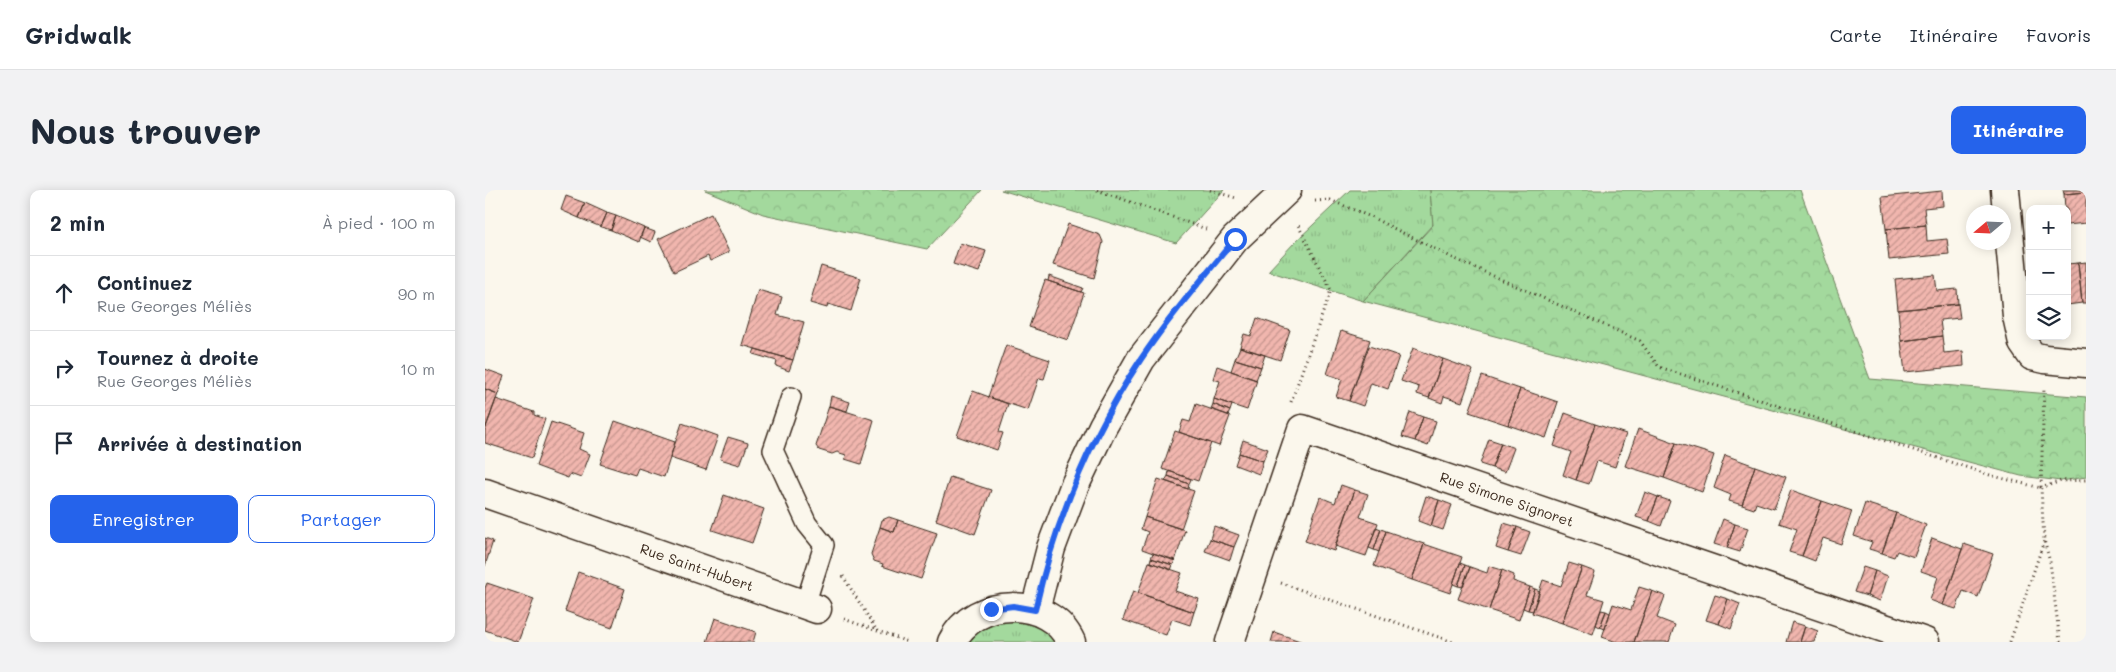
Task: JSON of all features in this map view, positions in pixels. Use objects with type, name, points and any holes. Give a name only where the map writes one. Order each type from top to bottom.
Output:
[{"type":"street","points":[[2005,190],[2017,316],[2023,343],[2033,356],[2086,363]]},
{"type":"street","points":[[1035,610],[1051,548],[1074,486],[1103,426],[1141,359],[1235,239],[1285,192]]},
{"type":"street","points":[[1230,642],[1302,429]]},
{"type":"street","name":"Rue Simone Signoret","points":[[1302,429],[1925,642]]},
{"type":"street","name":"Rue Saint-Hubert","points":[[485,493],[811,607]]},
{"type":"street","points":[[952,642],[970,619],[991,609],[1013,606],[1035,610],[1054,621],[1071,642]]},
{"type":"lane","points":[[791,397],[773,450],[807,524],[824,545],[811,607]]},
{"type":"path","points":[[1097,190],[1235,239]]},
{"type":"path","points":[[1285,192],[1331,290],[1290,406],[1302,429]]},
{"type":"path","points":[[1285,192],[1308,202],[1330,200],[1371,217],[1453,258],[1640,341],[1659,367],[1993,476],[2041,488],[2061,481],[2086,480]]},
{"type":"path","points":[[2045,359],[2041,488],[2044,540],[2050,562],[2060,642]]},
{"type":"path","points":[[2010,642],[2044,540]]},
{"type":"path","points":[[824,545],[877,631]]},
{"type":"path","points":[[1253,573],[1453,642]]},
{"type":"path","points":[[811,607],[908,642]]},
{"type":"green space","points":[[705,190],[982,190],[927,249],[763,214]]},
{"type":"green space","points":[[1001,190],[1224,190],[1176,243]]},
{"type":"green space","points":[[1350,190],[1430,190],[1433,224],[1363,301],[1268,271],[1295,242]]},
{"type":"green space","points":[[1430,190],[1800,190],[1870,379],[2086,397],[2086,477],[2061,481],[2021,476],[1363,301],[1433,225]]},
{"type":"green space","points":[[1005,620],[1020,621],[1033,625],[1050,636],[1054,642],[969,642],[985,628]]},
{"type":"building","points":[[2063,190],[2086,190],[2086,192],[2064,194]]},
{"type":"building","points":[[1942,191],[1943,206],[1924,208],[1926,225],[1886,229],[1882,197]]},
{"type":"building","points":[[2086,192],[2086,223],[2071,225],[2071,205],[2065,205],[2064,194]]},
{"type":"building","points":[[566,196],[585,203],[579,218],[561,210]]},
{"type":"building","points":[[585,203],[607,213],[601,227],[579,218]]},
{"type":"building","points":[[607,213],[616,216],[611,230],[601,227]]},
{"type":"building","points":[[711,214],[729,252],[710,261],[708,256],[674,272],[658,239]]},
{"type":"building","points":[[616,216],[644,228],[639,242],[611,230]]},
{"type":"building","points":[[1068,224],[1100,235],[1103,242],[1094,278],[1053,265]]},
{"type":"building","points":[[1926,225],[1927,241],[1947,239],[1949,254],[1889,260],[1886,229]]},
{"type":"building","points":[[644,228],[655,232],[651,242],[640,237]]},
{"type":"building","points":[[960,243],[986,251],[979,272],[953,264]]},
{"type":"building","points":[[2086,262],[2086,303],[2082,303],[2078,263]]},
{"type":"building","points":[[2078,263],[2082,303],[2071,304],[2071,264]]},
{"type":"building","points":[[821,266],[861,278],[851,311],[828,304],[827,308],[810,303]]},
{"type":"building","points":[[1935,275],[1937,291],[1957,289],[1958,304],[1898,310],[1895,279]]},
{"type":"building","points":[[1049,276],[1083,288],[1081,292],[1048,281]]},
{"type":"building","points":[[1045,280],[1084,293],[1068,340],[1029,327]]},
{"type":"building","points":[[758,290],[782,297],[777,315],[804,322],[793,360],[742,345]]},
{"type":"building","points":[[1958,304],[1960,318],[1940,320],[1942,336],[1901,341],[1898,310]]},
{"type":"building","points":[[1257,318],[1290,330],[1280,360],[1240,347],[1244,334],[1251,336]]},
{"type":"building","points":[[1341,331],[1370,340],[1349,401],[1336,397],[1342,379],[1327,374]]},
{"type":"building","points":[[1942,336],[1944,353],[1963,351],[1964,366],[1905,372],[1901,341]]},
{"type":"building","points":[[1006,345],[1050,360],[1044,379],[1039,378],[1028,410],[988,397]]},
{"type":"building","points":[[1369,346],[1399,356],[1388,389],[1371,383],[1363,406],[1349,401]]},
{"type":"building","points":[[1240,347],[1265,355],[1261,367],[1235,359]]},
{"type":"building","points":[[1413,348],[1443,359],[1429,398],[1417,394],[1419,387],[1401,381]]},
{"type":"building","points":[[755,349],[793,360],[789,371],[776,366],[777,361],[753,354]]},
{"type":"building","points":[[1235,359],[1261,367],[1256,380],[1231,371]]},
{"type":"building","points":[[1443,359],[1473,370],[1462,402],[1444,396],[1442,403],[1429,398]]},
{"type":"building","points":[[1217,366],[1257,380],[1247,410],[1214,399],[1220,381],[1213,379]]},
{"type":"building","points":[[485,369],[504,376],[498,394],[485,389]]},
{"type":"building","points":[[1482,376],[1520,389],[1508,425],[1469,412]]},
{"type":"building","points":[[485,389],[498,394],[485,430]]},
{"type":"building","points":[[1520,389],[1558,402],[1546,438],[1508,425]]},
{"type":"building","points":[[973,391],[1008,404],[999,432],[1003,433],[997,450],[957,436]]},
{"type":"building","points":[[831,396],[850,402],[847,411],[829,406]]},
{"type":"building","points":[[496,399],[534,412],[534,415],[545,419],[532,458],[485,443],[485,430]]},
{"type":"building","points":[[1214,399],[1232,405],[1230,411],[1213,404]]},
{"type":"building","points":[[1196,404],[1230,416],[1219,446],[1179,432],[1183,420],[1190,422]]},
{"type":"building","points":[[1213,404],[1230,411],[1228,415],[1211,409]]},
{"type":"building","points":[[829,406],[874,420],[861,464],[845,459],[846,455],[837,452],[832,454],[819,450],[816,446]]},
{"type":"building","points":[[1410,412],[1423,417],[1415,441],[1402,437]]},
{"type":"building","points":[[1565,413],[1595,424],[1576,480],[1563,475],[1571,452],[1554,446]]},
{"type":"building","points":[[1423,417],[1436,421],[1428,446],[1415,441]]},
{"type":"building","points":[[615,421],[675,442],[664,477],[638,468],[635,475],[600,464]]},
{"type":"building","points":[[551,422],[584,433],[579,449],[590,454],[581,478],[570,474],[568,478],[536,466]]},
{"type":"building","points":[[682,423],[718,436],[706,470],[670,458]]},
{"type":"building","points":[[1595,424],[1626,434],[1615,467],[1597,461],[1589,484],[1576,480]]},
{"type":"building","points":[[1638,429],[1676,443],[1664,478],[1625,466]]},
{"type":"building","points":[[1175,431],[1211,443],[1198,481],[1162,469]]},
{"type":"building","points":[[728,437],[748,443],[740,465],[720,459]]},
{"type":"building","points":[[1489,439],[1501,443],[1492,468],[1480,464]]},
{"type":"building","points":[[1243,440],[1268,449],[1263,461],[1239,453]]},
{"type":"building","points":[[1501,443],[1514,448],[1505,472],[1492,468]]},
{"type":"building","points":[[1676,443],[1714,455],[1702,492],[1664,478]]},
{"type":"building","points":[[1239,453],[1263,461],[1259,474],[1235,465]]},
{"type":"building","points":[[1725,455],[1755,466],[1742,505],[1729,501],[1731,495],[1714,488]]},
{"type":"building","points":[[1755,466],[1786,477],[1774,509],[1756,503],[1754,509],[1742,505]]},
{"type":"building","points":[[1169,471],[1191,479],[1189,484],[1168,476]]},
{"type":"building","points":[[1168,476],[1189,484],[1188,489],[1165,481]]},
{"type":"building","points":[[950,477],[991,490],[975,534],[936,520]]},
{"type":"building","points":[[1158,479],[1194,491],[1181,529],[1145,517]]},
{"type":"building","points":[[1341,485],[1355,490],[1334,551],[1305,541],[1320,497],[1335,503]]},
{"type":"building","points":[[1355,490],[1368,494],[1360,517],[1378,523],[1366,556],[1335,546]]},
{"type":"building","points":[[1791,490],[1822,501],[1802,556],[1789,552],[1797,529],[1779,523]]},
{"type":"building","points":[[1645,492],[1658,497],[1649,521],[1636,517]]},
{"type":"building","points":[[724,495],[764,509],[752,543],[712,530]]},
{"type":"building","points":[[1426,496],[1439,500],[1431,526],[1418,521]]},
{"type":"building","points":[[1658,497],[1670,501],[1661,526],[1649,521]]},
{"type":"building","points":[[1439,500],[1452,505],[1443,530],[1431,526]]},
{"type":"building","points":[[1822,501],[1852,511],[1841,544],[1823,538],[1815,561],[1802,556]]},
{"type":"building","points":[[1865,503],[1896,513],[1882,553],[1869,549],[1872,542],[1854,536]]},
{"type":"building","points":[[1896,513],[1926,525],[1914,557],[1897,551],[1894,557],[1882,553]]},
{"type":"building","points":[[889,517],[898,520],[894,532],[880,527],[882,520]]},
{"type":"building","points":[[1145,517],[1185,530],[1175,561],[1142,549],[1148,532],[1141,529]]},
{"type":"building","points":[[1723,519],[1735,524],[1727,548],[1714,544]]},
{"type":"building","points":[[898,520],[937,533],[921,579],[882,566],[883,564],[874,561],[871,554],[880,527],[894,532]]},
{"type":"building","points":[[1504,523],[1517,527],[1508,552],[1496,548]]},
{"type":"building","points":[[1735,524],[1748,528],[1740,552],[1727,548]]},
{"type":"building","points":[[1214,526],[1239,535],[1234,547],[1210,539]]},
{"type":"building","points":[[1376,527],[1381,529],[1374,550],[1369,548]]},
{"type":"building","points":[[1517,527],[1530,532],[1521,556],[1508,552]]},
{"type":"building","points":[[1381,529],[1386,531],[1379,552],[1374,550]]},
{"type":"building","points":[[1386,531],[1424,544],[1412,580],[1374,566]]},
{"type":"building","points":[[485,538],[493,541],[485,566]]},
{"type":"building","points":[[1932,538],[1962,549],[1943,605],[1930,600],[1938,577],[1921,571]]},
{"type":"building","points":[[1210,539],[1234,547],[1230,560],[1205,551]]},
{"type":"building","points":[[1424,544],[1462,557],[1450,593],[1412,580]]},
{"type":"building","points":[[1964,544],[1993,554],[1978,597],[1963,591],[1956,609],[1943,605]]},
{"type":"building","points":[[1153,553],[1175,560],[1173,565],[1151,558]]},
{"type":"building","points":[[1151,558],[1173,565],[1171,570],[1150,562]]},
{"type":"building","points":[[1149,562],[1182,573],[1175,591],[1199,599],[1194,612],[1138,593]]},
{"type":"building","points":[[1460,563],[1465,565],[1458,586],[1453,584]]},
{"type":"building","points":[[1569,563],[1582,567],[1562,623],[1532,613],[1543,580],[1561,586]]},
{"type":"building","points":[[1465,565],[1470,567],[1463,587],[1458,586]]},
{"type":"building","points":[[1489,566],[1502,570],[1489,610],[1458,599],[1470,567],[1487,573]]},
{"type":"building","points":[[1582,567],[1595,572],[1587,595],[1604,600],[1593,634],[1562,623]]},
{"type":"building","points":[[1863,567],[1875,571],[1867,596],[1854,592]]},
{"type":"building","points":[[1502,570],[1514,575],[1513,581],[1530,587],[1519,620],[1489,610]]},
{"type":"building","points":[[1875,571],[1888,576],[1880,601],[1867,596]]},
{"type":"building","points":[[578,572],[625,589],[612,628],[565,611]]},
{"type":"building","points":[[487,583],[534,599],[518,642],[485,630],[485,588]]},
{"type":"building","points":[[1530,587],[1535,589],[1528,610],[1523,608]]},
{"type":"building","points":[[1639,587],[1652,591],[1634,642],[1617,642],[1602,637],[1613,604],[1631,610]]},
{"type":"building","points":[[1535,589],[1540,591],[1533,611],[1528,610]]},
{"type":"building","points":[[1133,591],[1194,612],[1190,625],[1172,619],[1166,635],[1123,620]]},
{"type":"building","points":[[1652,591],[1665,596],[1657,618],[1675,625],[1669,642],[1634,642]]},
{"type":"building","points":[[1715,595],[1728,599],[1719,624],[1706,620]]},
{"type":"building","points":[[1728,599],[1740,604],[1731,629],[1719,624]]},
{"type":"building","points":[[1601,610],[1606,611],[1600,627],[1596,625]]},
{"type":"building","points":[[1606,611],[1610,613],[1605,629],[1600,627]]},
{"type":"building","points":[[715,618],[756,632],[753,642],[707,642]]},
{"type":"building","points":[[1792,622],[1805,626],[1800,642],[1786,642]]},
{"type":"building","points":[[1805,626],[1818,631],[1814,642],[1800,642]]},
{"type":"building","points":[[1274,632],[1303,642],[1271,642]]},
{"type":"route","points":[[991,609],[1013,606],[1035,610],[1051,548],[1074,486],[1103,426],[1141,359],[1235,239]]}]
